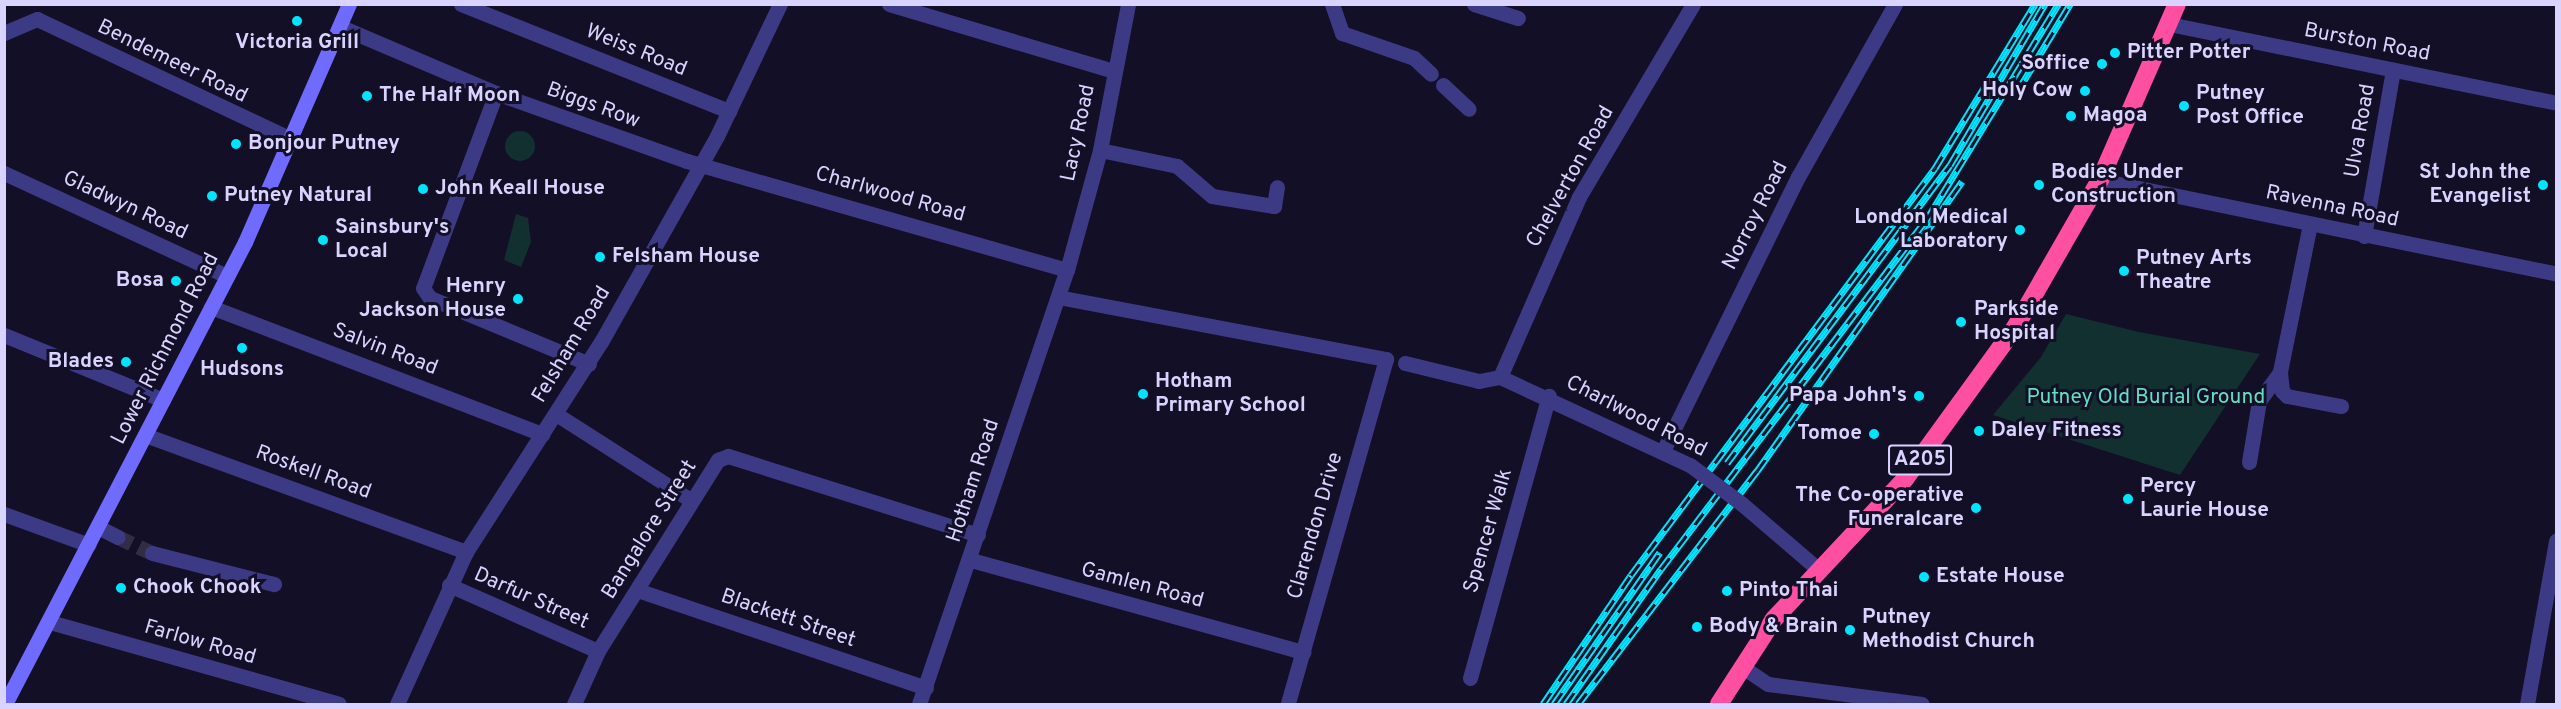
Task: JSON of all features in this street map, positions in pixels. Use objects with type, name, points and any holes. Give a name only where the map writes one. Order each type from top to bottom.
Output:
[{"type":"highway","name":"A205","points":[[1719,705],[1741,666],[1819,570],[1905,478],[1980,381],[2065,248],[2100,180],[2177,4]]},
{"type":"main road","name":"Lower Richmond Road","points":[[6,702],[50,622],[227,276],[291,139],[349,4]]},
{"type":"street","name":"Weiss Road","points":[[461,4],[729,111]]},
{"type":"street","name":"Felsham Road","points":[[397,705],[449,585],[466,552],[588,364],[729,111],[780,4]]},
{"type":"street","points":[[889,4],[1114,71]]},
{"type":"street","name":"Lacy Road","points":[[1067,270],[1100,150],[1128,4]]},
{"type":"street","points":[[1332,4],[1342,33],[1414,58],[1431,74]]},
{"type":"street","points":[[1474,4],[1518,18]]},
{"type":"street","name":"Chelverton Road","points":[[1500,377],[1580,197],[1693,4]]},
{"type":"street","name":"Norroy Road","points":[[1663,451],[1798,177],[1895,4]]},
{"type":"street","name":"Bendemeer Road","points":[[4,33],[37,19],[291,139]]},
{"type":"street","name":"Burston Road","points":[[2169,24],[2556,103]]},
{"type":"street","name":"Biggs Row","points":[[340,27],[496,93],[700,164]]},
{"type":"street","name":"Ulva Road","points":[[2364,236],[2393,70]]},
{"type":"street","points":[[1443,85],[1469,109]]},
{"type":"street","points":[[496,93],[423,288],[430,298],[588,364]]},
{"type":"street","points":[[1100,150],[1177,166],[1212,196],[1274,206],[1277,187]]},
{"type":"street","name":"Charlwood Road","points":[[700,164],[1067,270]]},
{"type":"street","name":"Gladwyn Road","points":[[4,173],[227,276]]},
{"type":"street","name":"Ravenna Road","points":[[2100,180],[2556,274]]},
{"type":"street","points":[[2249,462],[2253,419],[2280,372],[2310,224]]},
{"type":"street","name":"Hotham Road","points":[[919,705],[971,560],[1067,270]]},
{"type":"street","name":"Clarendon Drive","points":[[1058,297],[1386,359],[1288,705]]},
{"type":"street","name":"Salvin Road","points":[[211,307],[542,434]]},
{"type":"street","points":[[4,335],[163,400]]},
{"type":"street","name":"Charlwood Road","points":[[1406,363],[1479,381],[1500,377],[1549,396],[1663,451],[1690,465],[1742,504],[1819,570]]},
{"type":"street","points":[[2280,372],[2287,396],[2341,406]]},
{"type":"street","name":"Spencer Walk","points":[[1470,678],[1549,396]]},
{"type":"street","points":[[556,414],[692,501]]},
{"type":"street","name":"Roskell Road","points":[[145,435],[466,552]]},
{"type":"street","name":"Bangalore Street","points":[[574,705],[598,651],[718,460],[728,456],[978,535]]},
{"type":"street","points":[[4,514],[89,545]]},
{"type":"street","points":[[98,527],[118,537]]},
{"type":"street","points":[[2527,705],[2556,541]]},
{"type":"street","points":[[152,553],[274,584]]},
{"type":"street","name":"Gamlen Road","points":[[971,560],[1303,652]]},
{"type":"street","name":"Darfur Street","points":[[449,585],[598,651]]},
{"type":"street","name":"Blackett Street","points":[[637,590],[926,688]]},
{"type":"street","name":"Farlow Road","points":[[50,622],[339,705]]},
{"type":"street","points":[[1741,666],[1768,684],[1922,705]]},
{"type":"green space","points":[[520,131],[531,135],[535,146],[531,157],[520,161],[509,157],[505,146],[509,135]]},
{"type":"green space","points":[[516,214],[528,218],[531,242],[521,267],[504,260]]},
{"type":"green space","name":"Putney Old Burial Ground","points":[[2066,314],[2139,332],[2260,354],[2180,475],[1993,415],[2041,357]]},
{"type":"tunnel","points":[[118,537],[152,553]]},
{"type":"railway","points":[[1543,704],[1631,575],[1935,168],[2035,4]]},
{"type":"railway","points":[[1727,463],[1950,165],[2045,4]]},
{"type":"railway","points":[[1566,704],[1661,569],[1927,219],[2058,4]]},
{"type":"railway","points":[[2017,92],[2070,4]]},
{"type":"railway","points":[[1578,704],[1757,471],[1962,181]]},
{"type":"railway","points":[[1554,704],[1660,552]]},
{"type":"place","name":"Victoria Grill","points":[[297,21]]},
{"type":"place","name":"Pitter Potter","points":[[2115,53]]},
{"type":"place","name":"Soffice","points":[[2102,64]]},
{"type":"place","name":"Holy Cow","points":[[2085,91]]},
{"type":"place","name":"The Half Moon","points":[[367,96]]},
{"type":"place","name":"Putney Post Office","points":[[2184,106]]},
{"type":"place","name":"Magoa","points":[[2071,116]]},
{"type":"place","name":"Bonjour Putney","points":[[236,144]]},
{"type":"place","name":"Bodies Under Construction","points":[[2039,185]]},
{"type":"place","name":"St John the Evangelist","points":[[2543,185]]},
{"type":"place","name":"John Keall House","points":[[423,189]]},
{"type":"place","name":"Putney Natural","points":[[212,196]]},
{"type":"place","name":"London Medical Laboratory","points":[[2020,230]]},
{"type":"place","name":"Sainsbury's Local","points":[[323,240]]},
{"type":"place","name":"Felsham House","points":[[600,257]]},
{"type":"place","name":"Putney Arts Theatre","points":[[2124,271]]},
{"type":"place","name":"Bosa","points":[[176,281]]},
{"type":"place","name":"Henry Jackson House","points":[[518,299]]},
{"type":"place","name":"Parkside Hospital","points":[[1961,322]]},
{"type":"place","name":"Hudsons","points":[[242,348]]},
{"type":"place","name":"Blades","points":[[126,362]]},
{"type":"place","name":"Hotham Primary School","points":[[1143,394]]},
{"type":"place","name":"Papa John's","points":[[1919,396]]},
{"type":"place","name":"Daley Fitness","points":[[1979,431]]},
{"type":"place","name":"Tomoe","points":[[1874,434]]},
{"type":"place","name":"Percy Laurie House","points":[[2128,499]]},
{"type":"place","name":"The Co-operative Funeralcare","points":[[1976,508]]},
{"type":"place","name":"Estate House","points":[[1924,577]]},
{"type":"place","name":"Chook Chook","points":[[121,588]]},
{"type":"place","name":"Pinto Thai","points":[[1727,591]]},
{"type":"place","name":"Body & Brain","points":[[1697,627]]},
{"type":"place","name":"Putney Methodist Church","points":[[1850,630]]}]
